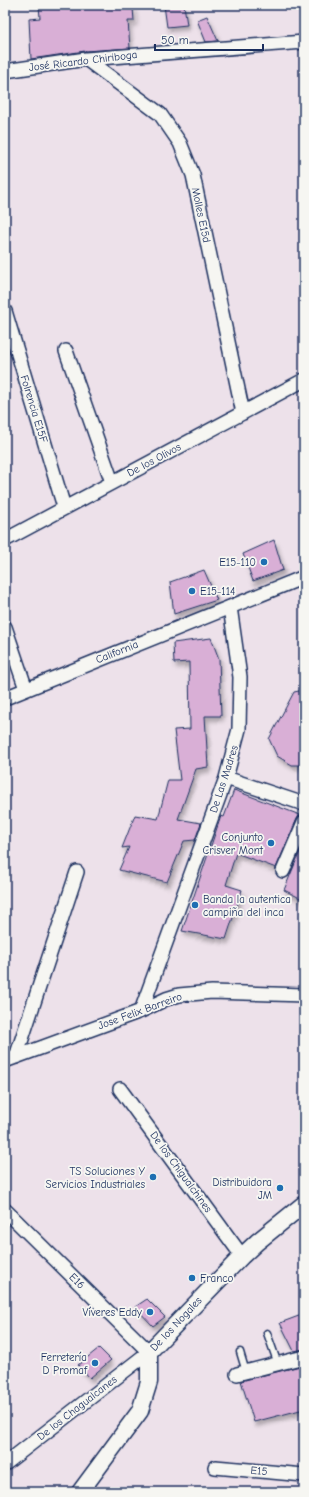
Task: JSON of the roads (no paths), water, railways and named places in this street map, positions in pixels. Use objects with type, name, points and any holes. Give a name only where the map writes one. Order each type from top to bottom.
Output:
[{"type":"street","name":"José Ricardo Chiriboga","points":[[5,71],[86,58],[304,42]]},
{"type":"street","name":"Molles E15d","points":[[86,58],[160,114],[180,143],[193,175],[243,413]]},
{"type":"street","name":"Folrencia E15F","points":[[5,311],[64,507]]},
{"type":"street","points":[[66,351],[112,482]]},
{"type":"street","name":"De los Olivos","points":[[5,540],[64,507],[304,380]]},
{"type":"street","name":"California","points":[[5,698],[304,577]]},
{"type":"street","name":"De Las Madres","points":[[141,1011],[226,778],[236,742],[239,722],[240,678],[230,607]]},
{"type":"street","points":[[5,627],[26,690]]},
{"type":"street","points":[[226,778],[304,804]]},
{"type":"street","points":[[283,871],[304,822]]},
{"type":"street","points":[[10,1059],[77,872]]},
{"type":"street","name":"Jose Felix Barreiro","points":[[10,1059],[141,1011],[179,995],[229,992],[304,995]]},
{"type":"street","name":"De los Chigualchines","points":[[120,1089],[242,1256]]},
{"type":"street","name":"De los Nogales","points":[[80,1492],[140,1411],[149,1382],[149,1352],[242,1256],[304,1204]]},
{"type":"street","name":"E16","points":[[5,1210],[149,1352]]},
{"type":"street","name":"De los Chagualcanes","points":[[5,1464],[149,1352]]},
{"type":"street","points":[[241,1373],[304,1357]]},
{"type":"street","name":"E15","points":[[215,1468],[304,1475]]},
{"type":"lane","points":[[267,1333],[278,1364]]},
{"type":"lane","points":[[240,1352],[241,1373]]},
{"type":"place","name":"E15-110","points":[[264,562]]},
{"type":"place","name":"E15-114","points":[[192,591]]},
{"type":"place","name":"Conjunto Crisver Mont","points":[[271,843]]},
{"type":"place","name":"Banda la autentica campiña del inca","points":[[195,905]]},
{"type":"place","name":"TS Soluciones Y Servicios Industriales","points":[[153,1177]]},
{"type":"place","name":"Distribuidora JM","points":[[280,1188]]},
{"type":"place","name":"Franco","points":[[192,1278]]},
{"type":"place","name":"Víveres Eddy","points":[[150,1312]]},
{"type":"place","name":"Ferretería D Promaf","points":[[95,1363]]}]
